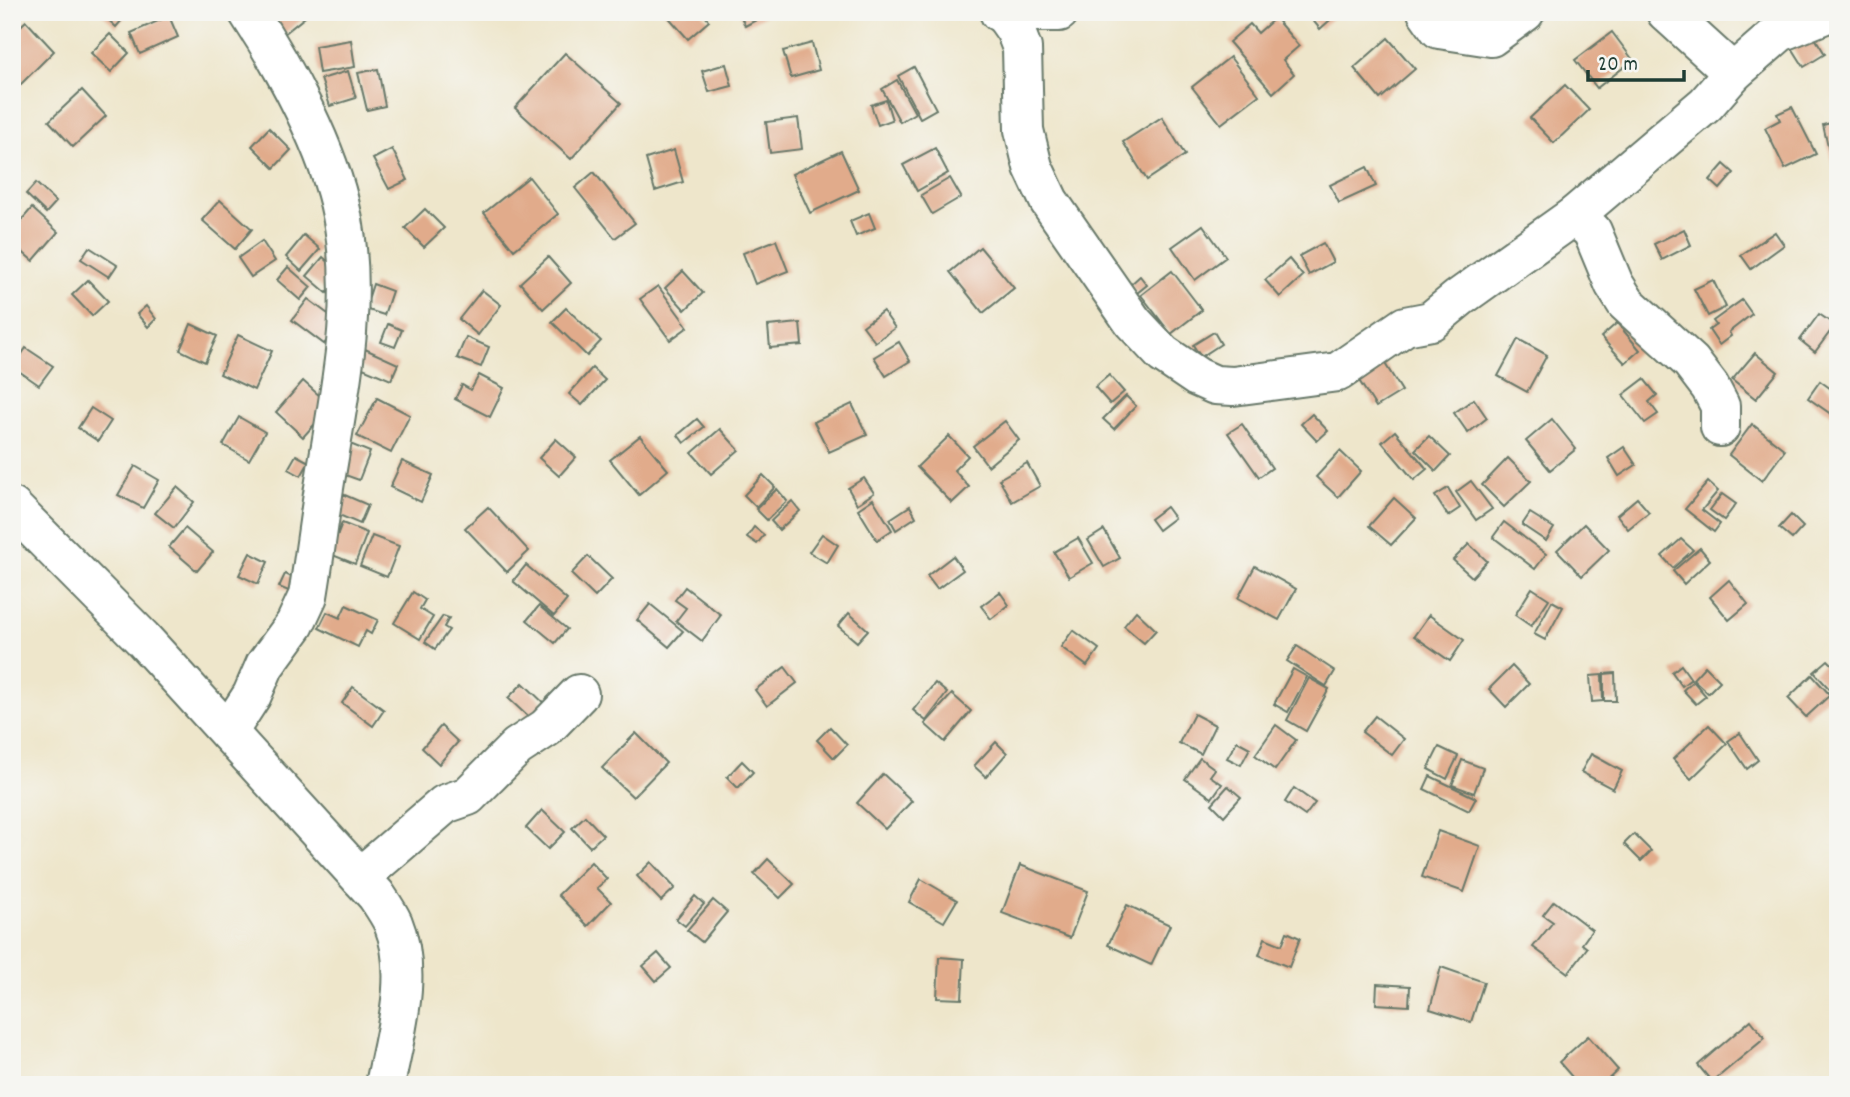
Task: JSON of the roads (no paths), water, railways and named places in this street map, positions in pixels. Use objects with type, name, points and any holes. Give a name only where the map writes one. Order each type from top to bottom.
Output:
[{"type":"street","points":[[228,732],[252,695],[265,664],[295,624],[308,596],[345,364],[350,288],[342,214],[324,155],[278,57],[248,12]]},
{"type":"street","points":[[1001,13],[1059,12]]},
{"type":"street","points":[[1427,12],[1439,29],[1491,37],[1525,12]]},
{"type":"street","points":[[1666,12],[1732,73]]},
{"type":"street","points":[[1001,13],[1015,30],[1022,48],[1024,130],[1033,167],[1049,201],[1133,322],[1163,354],[1214,385],[1233,386],[1338,372],[1405,326],[1431,321],[1574,216],[1706,104],[1779,22],[1829,12]]},
{"type":"street","points":[[1574,216],[1592,231],[1614,284],[1626,303],[1691,362],[1710,387],[1720,406],[1720,427]]},
{"type":"street","points":[[12,507],[142,638],[376,895],[393,924],[401,954],[401,1001],[385,1085]]},
{"type":"street","points":[[360,877],[445,804],[468,796],[517,747],[546,728],[579,694]]}]
